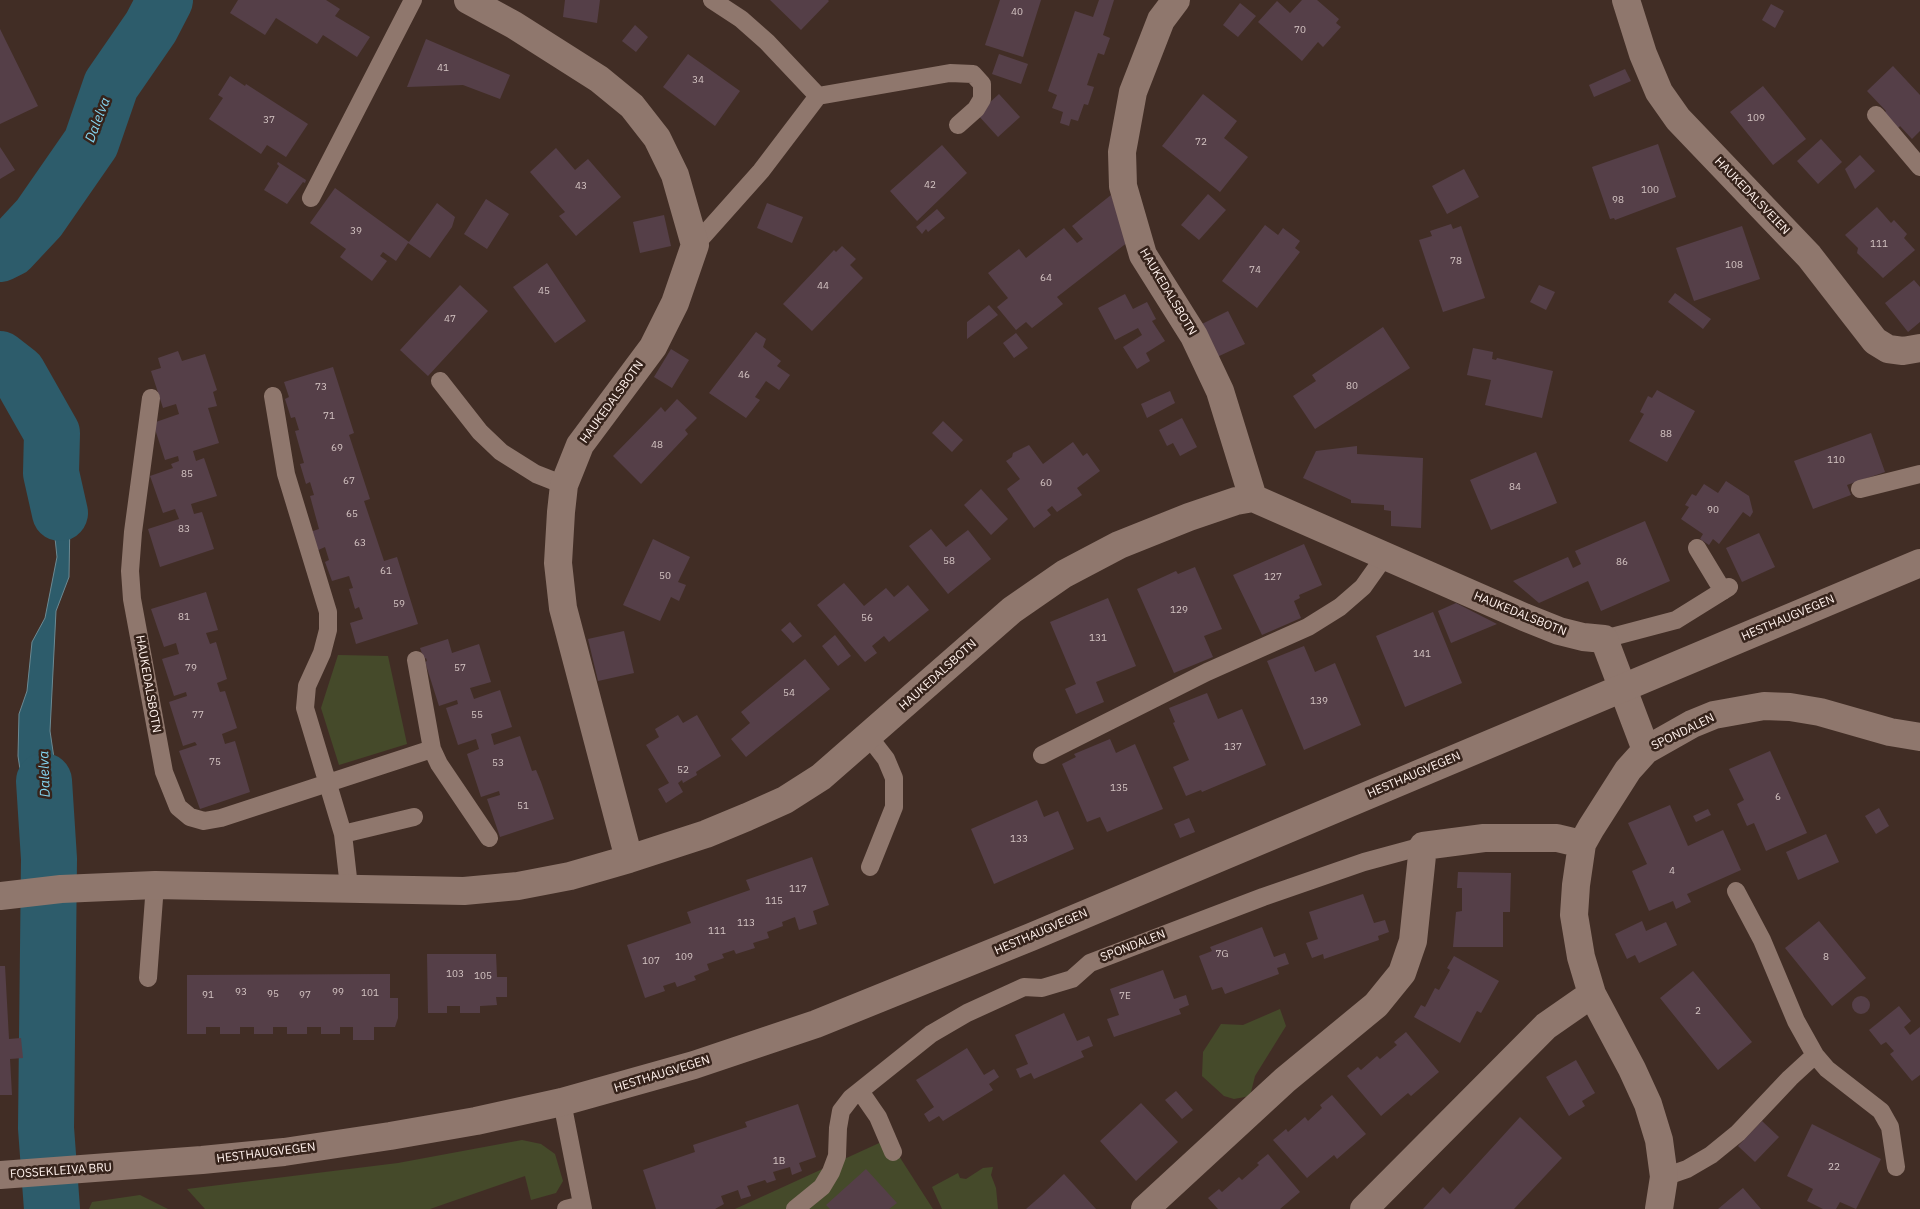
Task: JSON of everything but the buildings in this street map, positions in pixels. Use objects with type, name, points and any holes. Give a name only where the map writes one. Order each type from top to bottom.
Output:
[{"type":"street","points":[[468,0],[599,79],[632,106],[657,138],[675,176],[695,245]]},
{"type":"street","name":"HAUKEDALSBOTN","points":[[1176,0],[1161,20],[1132,92],[1123,143],[1123,186],[1142,255],[1194,336],[1220,391],[1252,498]]},
{"type":"street","name":"HAUKEDALSVEIEN","points":[[1626,0],[1643,54],[1659,92],[1678,119],[1809,256],[1875,341],[1888,349],[1903,351],[1920,348]]},
{"type":"street","name":"HAUKEDALSBOTN","points":[[629,860],[564,608],[558,563],[564,485],[580,445],[653,347],[675,303],[695,245]]},
{"type":"street","name":"HAUKEDALSBOTN","points":[[9,895],[61,889],[156,885],[349,887],[464,891],[518,886],[570,876],[629,860],[706,834],[785,800],[821,777],[869,737],[998,622],[1064,574],[1119,544],[1189,516],[1236,501],[1252,498],[1559,631],[1607,645]]},
{"type":"street","name":"HESTHAUGVEGEN","points":[[123,1167],[284,1152],[476,1121],[562,1102],[694,1065],[816,1024],[1040,933],[1920,563]]},
{"type":"street","points":[[1607,645],[1646,750]]},
{"type":"street","name":"SPONDALEN","points":[[1659,1209],[1664,1177],[1659,1140],[1648,1104],[1592,994],[1581,957],[1574,915],[1582,844],[1611,794],[1628,770],[1646,750],[1692,724],[1714,715],[1764,706],[1820,712],[1890,732],[1920,737]]},
{"type":"street","name":"SPONDALEN","points":[[1423,846],[1484,838],[1557,838],[1582,844]]},
{"type":"street","points":[[1145,1209],[1285,1080],[1376,1005],[1402,974],[1413,941],[1423,846]]},
{"type":"street","points":[[1364,1209],[1546,1026],[1592,994]]},
{"type":"street","name":"FOSSEKLEIVA BRU","points":[[0,1176],[123,1167]]},
{"type":"lane","points":[[311,198],[413,0]]},
{"type":"lane","points":[[712,0],[741,19],[818,96],[950,74],[973,74],[982,84],[984,90],[982,99],[976,109],[958,125]]},
{"type":"lane","name":"HAUKEDALSBOTN","points":[[695,245],[761,170],[818,96]]},
{"type":"lane","points":[[1876,115],[1920,167]]},
{"type":"lane","points":[[440,381],[480,432],[501,452],[536,474],[564,485]]},
{"type":"lane","points":[[273,396],[286,474],[328,612],[328,630],[322,652],[307,686],[305,708],[343,834],[349,887]]},
{"type":"lane","name":"HAUKEDALSBOTN","points":[[152,398],[133,532],[130,571],[132,599],[169,790],[178,807],[190,818],[204,820],[221,818],[432,749]]},
{"type":"lane","points":[[1860,489],[1920,474]]},
{"type":"lane","points":[[1607,645],[1676,620],[1726,589],[1697,548]]},
{"type":"lane","points":[[1042,755],[1206,672],[1308,627],[1340,607],[1363,587],[1385,556]]},
{"type":"lane","points":[[416,660],[432,749],[439,764],[488,838]]},
{"type":"lane","points":[[869,737],[886,759],[894,778],[894,807],[870,867]]},
{"type":"lane","points":[[343,834],[414,817]]},
{"type":"lane","name":"SPONDALEN","points":[[795,1209],[822,1186],[831,1172],[837,1156],[841,1111],[860,1091],[931,1034],[967,1013],[1024,987],[1042,988],[1072,979],[1090,962],[1263,896],[1364,862],[1423,846]]},
{"type":"lane","points":[[148,978],[156,885]]},
{"type":"lane","points":[[1736,891],[1762,940],[1796,1021],[1815,1055],[1827,1069],[1881,1111],[1890,1127],[1896,1167]]},
{"type":"lane","points":[[1664,1177],[1688,1169],[1711,1155],[1738,1132],[1815,1055]]},
{"type":"lane","points":[[860,1091],[878,1117],[893,1152]]},
{"type":"lane","points":[[562,1102],[577,1208]]},
{"type":"green space","points":[[338,655],[388,656],[407,744],[339,765],[321,708]]},
{"type":"green space","points":[[1280,1009],[1286,1026],[1255,1076],[1250,1096],[1234,1099],[1224,1096],[1202,1076],[1203,1052],[1221,1024],[1243,1025]]},
{"type":"green space","points":[[888,1139],[933,1209],[735,1209]]},
{"type":"green space","points":[[522,1140],[541,1144],[555,1154],[563,1181],[556,1193],[531,1200],[525,1176],[430,1209],[205,1209],[187,1189],[398,1163]]},
{"type":"green space","points":[[993,1167],[991,1175],[996,1188],[998,1209],[942,1209],[932,1187],[958,1173],[960,1178],[966,1179],[983,1168]]},
{"type":"green space","points":[[140,1195],[168,1209],[89,1209],[92,1202]]},
{"type":"water","points":[[46,433],[62,445],[56,455],[57,470],[67,496],[70,516],[69,577],[56,611],[50,731],[55,765],[57,823],[66,859],[37,858],[28,823],[18,756],[19,714],[27,691],[32,642],[45,618],[57,557],[50,490],[42,470],[39,449]]},
{"type":"waterway","name":"Dalelva","points":[[0,254],[10,249],[39,218],[91,143],[111,85],[151,27],[165,0]]},
{"type":"waterway","name":"Dalelva","points":[[0,359],[18,373],[52,433],[51,473],[60,513]]},
{"type":"waterway","name":"Dalelva","points":[[44,781],[49,859],[46,1128],[52,1209]]},
{"type":"waterway","points":[[51,1205],[74,1209]]}]
